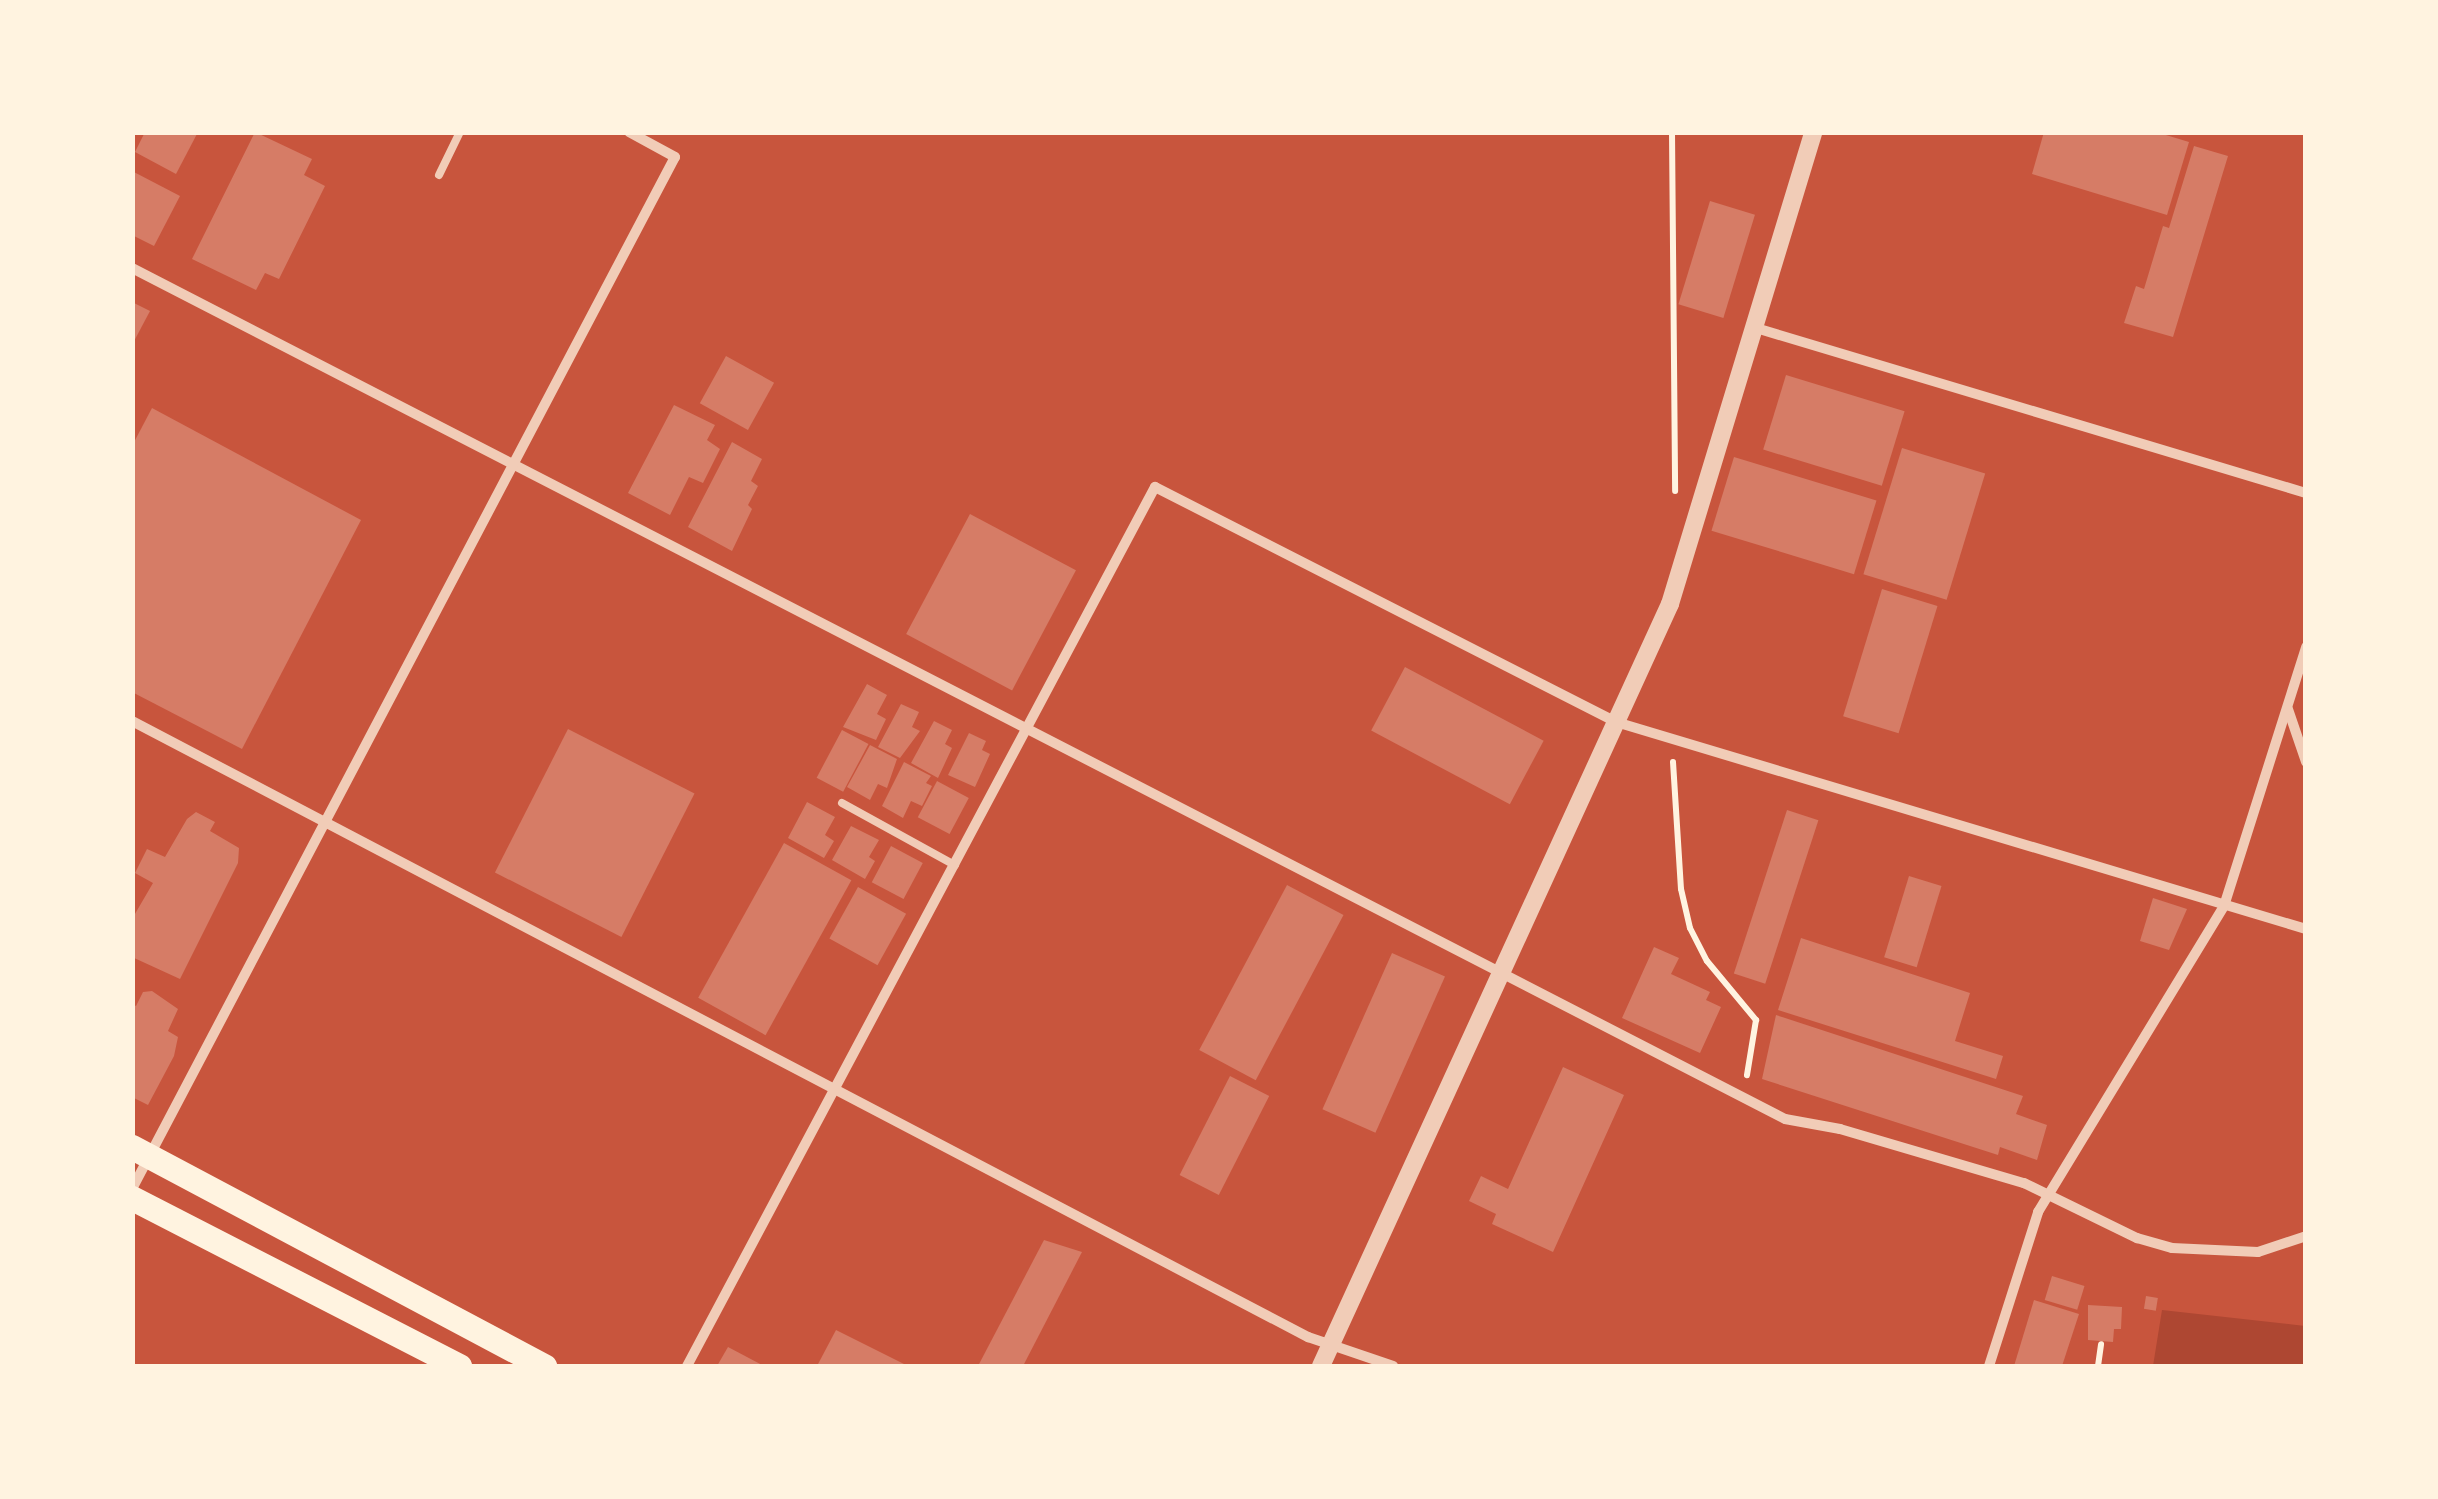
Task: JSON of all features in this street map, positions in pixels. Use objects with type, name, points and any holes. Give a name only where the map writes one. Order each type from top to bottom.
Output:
[{"type":"main road","points":[[142,1152],[544,1366]]},
{"type":"main road","points":[[132,1198],[459,1366]]},
{"type":"street","points":[[132,1189],[142,1152],[326,820],[675,157],[629,132]]},
{"type":"street","points":[[1321,1366],[1670,604],[1813,132]]},
{"type":"street","points":[[132,268],[1785,1119],[1859,1134],[2024,1184],[2137,1238],[2172,1248],[2258,1252],[2306,1236]]},
{"type":"street","points":[[1756,328],[2306,493]]},
{"type":"street","points":[[687,1366],[1155,487],[1616,722],[2306,929]]},
{"type":"street","points":[[1989,1366],[2038,1212],[2224,906],[2306,647]]},
{"type":"street","points":[[2288,708],[2306,762]]},
{"type":"street","points":[[132,721],[1330,1348],[1393,1366]]},
{"type":"lane","points":[[439,175],[460,132]]},
{"type":"lane","points":[[842,804],[955,864]]},
{"type":"path","points":[[1672,132],[1675,492],[1690,536]]},
{"type":"path","points":[[1665,738],[1674,766],[1681,889],[1690,928],[1707,961],[1756,1020],[1741,1097]]},
{"type":"path","points":[[2098,1366],[2101,1344]]},
{"type":"shaded area","points":[[2162,1310],[2305,1326],[2305,1366],[2153,1366]]},
{"type":"building","points":[[145,132],[198,132],[176,174],[135,152]]},
{"type":"building","points":[[255,132],[312,159],[304,175],[325,186],[279,279],[265,273],[256,290],[192,259]]},
{"type":"building","points":[[2044,132],[2156,132],[2189,142],[2167,215],[2032,174]]},
{"type":"building","points":[[2194,146],[2228,156],[2173,337],[2124,323],[2136,286],[2144,289],[2163,226],[2169,228]]},
{"type":"building","points":[[132,171],[180,196],[154,246],[132,235]]},
{"type":"building","points":[[1710,201],[1755,215],[1723,318],[1678,304]]},
{"type":"building","points":[[132,302],[150,311],[132,345]]},
{"type":"building","points":[[726,356],[774,383],[748,430],[700,403]]},
{"type":"building","points":[[1786,375],[1905,411],[1882,486],[1763,450]]},
{"type":"building","points":[[674,405],[715,425],[707,440],[720,449],[703,483],[689,477],[670,515],[628,493]]},
{"type":"building","points":[[152,408],[361,520],[242,749],[132,692],[132,446]]},
{"type":"building","points":[[732,442],[762,459],[751,481],[758,486],[748,505],[752,509],[732,551],[688,527]]},
{"type":"building","points":[[1902,448],[1985,473],[1947,600],[1863,574]]},
{"type":"building","points":[[1734,457],[1876,501],[1854,574],[1711,531]]},
{"type":"building","points":[[970,514],[1076,570],[1012,690],[906,634]]},
{"type":"building","points":[[1882,589],[1937,606],[1899,733],[1843,716]]},
{"type":"building","points":[[1405,667],[1544,741],[1510,804],[1371,731]]},
{"type":"building","points":[[867,684],[887,695],[877,714],[886,719],[876,740],[843,727]]},
{"type":"building","points":[[901,704],[919,712],[912,727],[920,731],[900,758],[878,747]]},
{"type":"building","points":[[934,721],[952,730],[945,744],[952,748],[938,778],[911,763]]},
{"type":"building","points":[[568,729],[695,793],[621,937],[495,872]]},
{"type":"building","points":[[842,730],[868,744],[843,792],[817,778]]},
{"type":"building","points":[[969,733],[986,741],[982,750],[990,754],[975,787],[948,775]]},
{"type":"building","points":[[870,745],[897,759],[887,788],[878,784],[870,800],[847,787]]},
{"type":"building","points":[[904,762],[931,776],[926,783],[932,786],[922,806],[911,801],[903,818],[882,806]]},
{"type":"building","points":[[937,781],[969,798],[950,834],[918,817]]},
{"type":"building","points":[[807,802],[835,817],[825,835],[834,841],[824,858],[788,838]]},
{"type":"building","points":[[1787,810],[1818,820],[1765,984],[1734,974]]},
{"type":"building","points":[[196,812],[215,822],[210,831],[239,848],[238,863],[180,979],[132,957],[132,919],[153,883],[135,873],[147,849],[165,857],[187,819]]},
{"type":"building","points":[[851,826],[879,840],[869,857],[875,861],[865,879],[832,860]]},
{"type":"building","points":[[784,843],[851,880],[766,1035],[698,998]]},
{"type":"building","points":[[891,846],[923,863],[904,899],[872,882]]},
{"type":"building","points":[[1909,876],[1942,886],[1917,967],[1884,957]]},
{"type":"building","points":[[1287,885],[1344,915],[1256,1080],[1199,1050]]},
{"type":"building","points":[[858,887],[906,914],[878,965],[829,939]]},
{"type":"building","points":[[2153,898],[2187,909],[2169,950],[2140,941]]},
{"type":"building","points":[[1801,938],[1970,993],[1955,1041],[2003,1056],[1996,1079],[1778,1010]]},
{"type":"building","points":[[1654,947],[1679,958],[1671,974],[1710,992],[1706,1000],[1721,1007],[1700,1053],[1622,1018]]},
{"type":"building","points":[[1392,953],[1445,977],[1375,1133],[1322,1109]]},
{"type":"building","points":[[152,991],[178,1009],[168,1031],[178,1037],[174,1056],[148,1105],[132,1097],[132,1004],[136,1006],[143,992]]},
{"type":"building","points":[[1776,1015],[2023,1096],[2016,1114],[2047,1125],[2037,1160],[2000,1147],[1998,1155],[1762,1079]]},
{"type":"building","points":[[1563,1067],[1624,1095],[1553,1252],[1492,1224],[1496,1214],[1469,1201],[1481,1176],[1508,1189]]},
{"type":"building","points":[[1230,1076],[1269,1096],[1219,1195],[1180,1175]]},
{"type":"building","points":[[1044,1240],[1082,1252],[1023,1366],[978,1366]]},
{"type":"building","points":[[2052,1276],[2085,1286],[2077,1310],[2045,1300]]},
{"type":"building","points":[[2146,1296],[2158,1298],[2156,1311],[2144,1309]]},
{"type":"building","points":[[2034,1300],[2079,1314],[2062,1366],[2014,1366]]},
{"type":"building","points":[[2088,1305],[2122,1307],[2121,1329],[2114,1329],[2113,1342],[2088,1340]]},
{"type":"building","points":[[836,1330],[908,1366],[817,1366]]},
{"type":"building","points":[[728,1347],[764,1366],[717,1366]]}]
